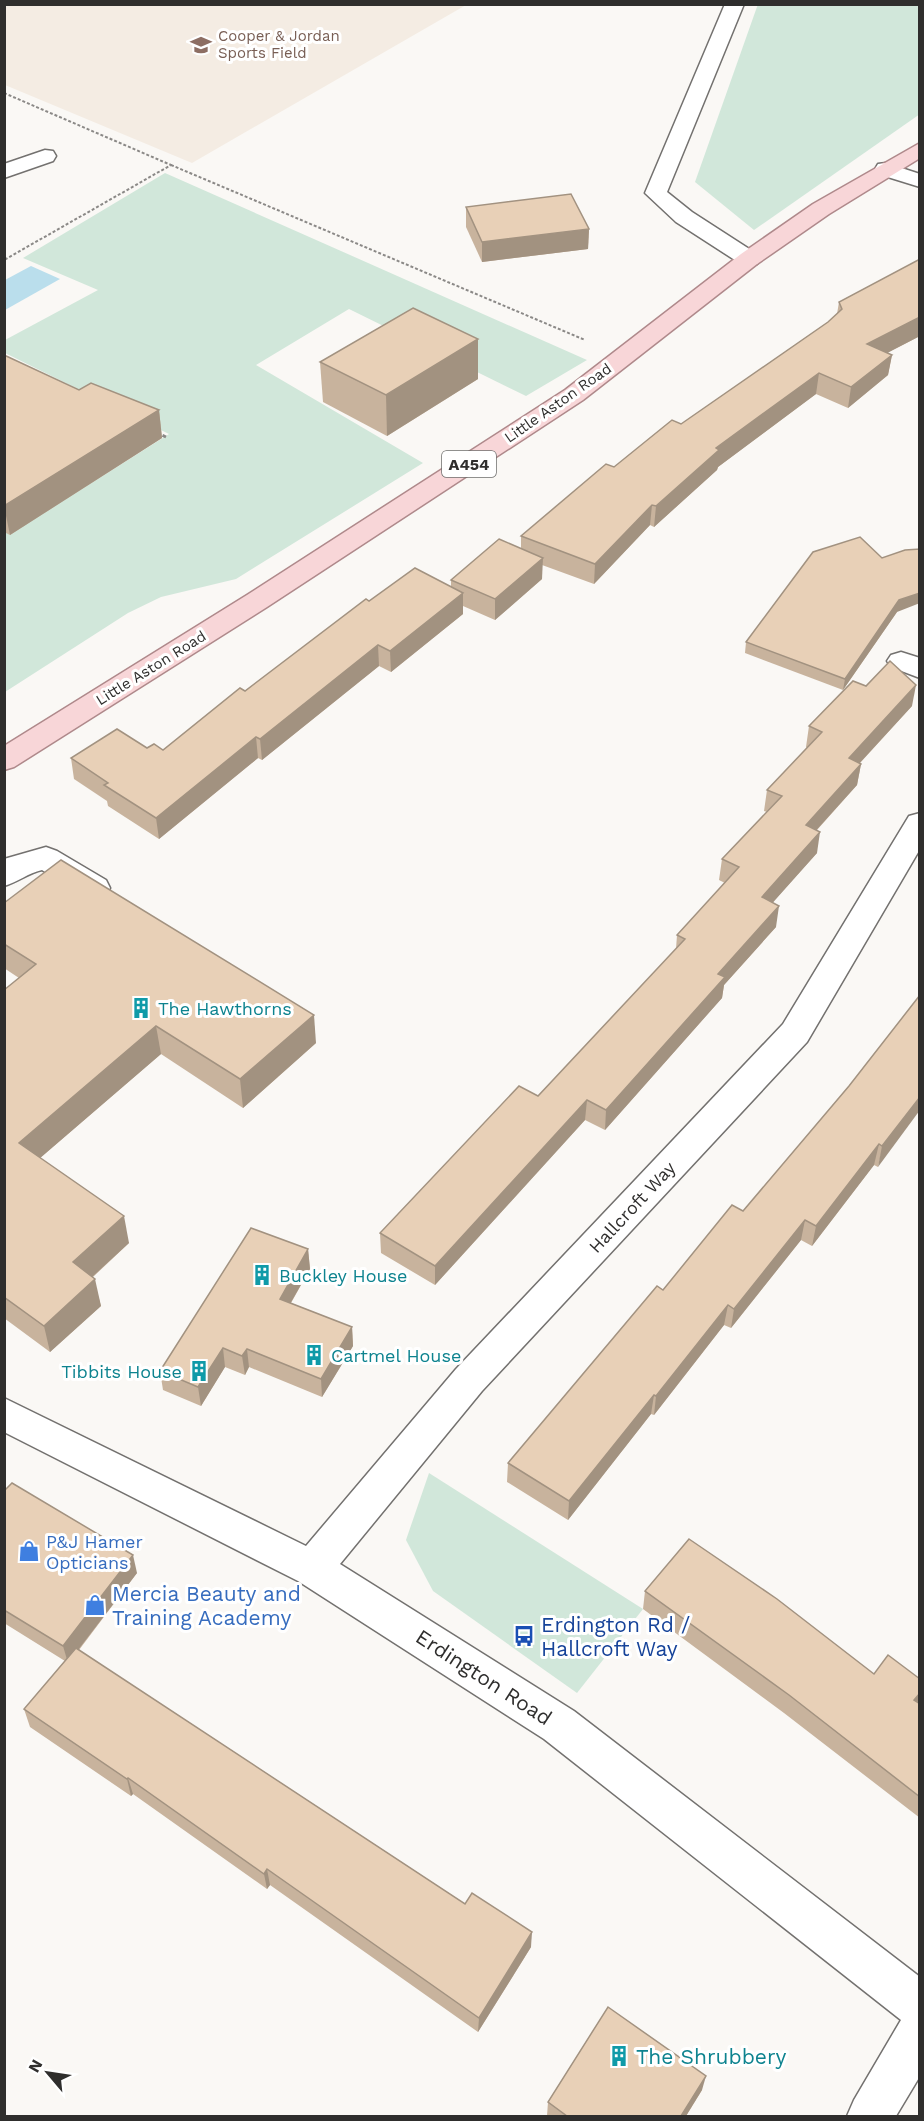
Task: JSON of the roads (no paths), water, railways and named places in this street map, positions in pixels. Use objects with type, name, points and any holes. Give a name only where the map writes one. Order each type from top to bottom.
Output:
[{"type":"main road","name":"Little Aston Road","points":[[4,760],[574,395],[749,259],[821,209],[920,148]]},
{"type":"street","points":[[735,4],[656,193],[684,217],[749,259]]},
{"type":"street","points":[[4,172],[45,156]]},
{"type":"street","points":[[886,169],[920,181]]},
{"type":"street","name":"Hallcroft Way","points":[[312,1568],[469,1380],[795,1034],[920,823]]},
{"type":"street","points":[[4,875],[19,864],[45,858],[100,891]]},
{"type":"street","name":"Erdington Road","points":[[7,1421],[312,1568],[559,1725],[920,2006]]},
{"type":"street","points":[[870,2116],[920,2031]]},
{"type":"water","points":[[31,266],[60,279],[5,310],[5,280]]},
{"type":"place","name":"Cooper & Jordan Sports Field","points":[[201,45]]},
{"type":"place","name":"The Hawthorns","points":[[141,1008]]},
{"type":"place","name":"Buckley House","points":[[262,1275]]},
{"type":"place","name":"Cartmel House","points":[[314,1355]]},
{"type":"place","name":"Tibbits House","points":[[199,1371]]},
{"type":"place","name":"P&J Hamer Opticians","points":[[29,1551]]},
{"type":"place","name":"Mercia Beauty and Training Academy","points":[[95,1605]]},
{"type":"place","name":"Erdington Rd / Hallcroft Way","points":[[524,1636]]},
{"type":"place","name":"The Shrubbery","points":[[619,2056]]}]
